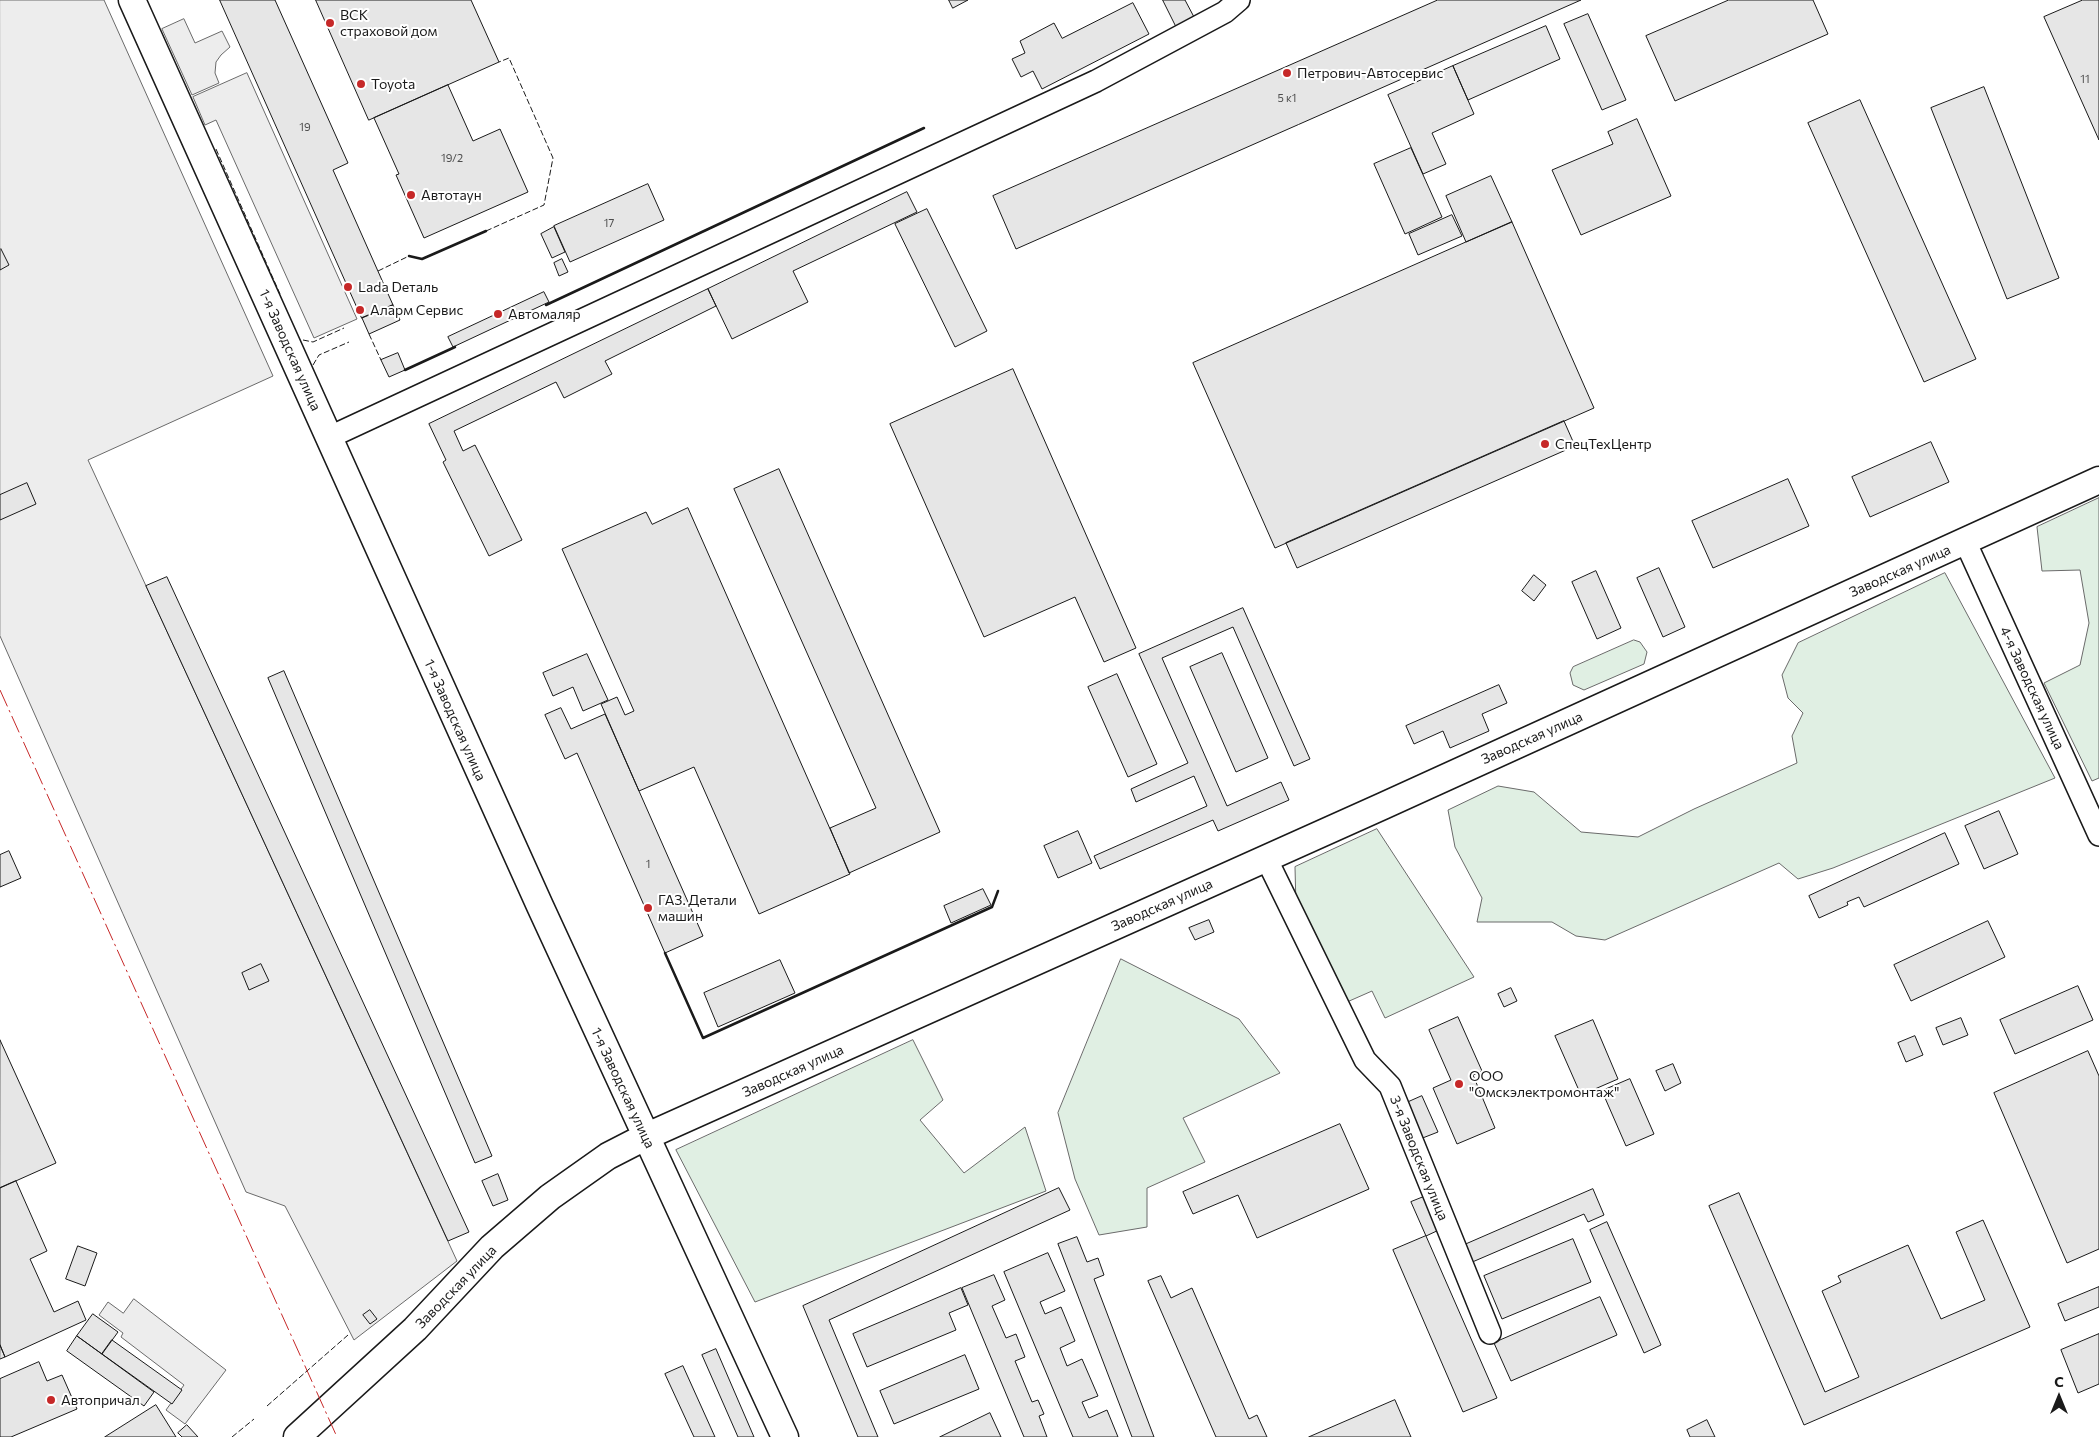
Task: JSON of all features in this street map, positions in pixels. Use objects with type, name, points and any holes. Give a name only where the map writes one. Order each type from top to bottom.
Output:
[{"type":"main road","name":"1-я Заводская улица","points":[[132,0],[645,1137],[785,1437]]},
{"type":"main road","name":"Заводская улица","points":[[298,1437],[416,1329],[492,1247],[550,1197],[608,1156],[645,1137],[2099,480]]},
{"type":"street","points":[[330,437],[1096,81],[1225,12],[1239,0]]},
{"type":"street","name":"4-я Заводская улица","points":[[1965,541],[2099,834]]},
{"type":"street","name":"3-я Заводская улица","points":[[1266,858],[1365,1060],[1390,1086],[1490,1333]]},
{"type":"green space","points":[[2099,498],[2099,778],[2092,781],[2044,683],[2080,665],[2089,623],[2080,570],[2042,571],[2037,527]]},
{"type":"green space","points":[[1945,573],[2055,778],[1833,868],[1798,879],[1779,863],[1605,940],[1576,936],[1552,922],[1477,922],[1482,898],[1455,847],[1448,810],[1498,786],[1534,792],[1581,832],[1638,837],[1694,809],[1797,763],[1792,736],[1803,713],[1788,698],[1782,675],[1798,643]]},
{"type":"green space","points":[[1634,640],[1640,642],[1647,652],[1644,664],[1584,690],[1573,685],[1570,673],[1573,667]]},
{"type":"green space","points":[[1377,829],[1474,977],[1385,1018],[1372,991],[1347,1002],[1296,907],[1295,867]]},
{"type":"green space","points":[[1121,959],[1239,1019],[1280,1073],[1183,1118],[1205,1162],[1147,1188],[1147,1227],[1099,1235],[1075,1179],[1058,1113]]},
{"type":"green space","points":[[913,1040],[943,1100],[920,1120],[964,1173],[1025,1127],[1046,1191],[755,1302],[676,1150]]},
{"type":"shaded area","points":[[0,0],[104,0],[273,376],[88,460],[457,1261],[354,1340],[285,1206],[246,1192],[0,636]]},
{"type":"shaded area","points":[[184,19],[195,43],[222,31],[230,47],[216,62],[215,73],[219,83],[192,95],[162,29]]},
{"type":"shaded area","points":[[247,73],[357,319],[314,338],[216,120],[205,125],[193,97]]},
{"type":"shaded area","points":[[134,1299],[226,1370],[185,1424],[166,1410],[184,1385],[121,1337],[123,1333],[99,1315],[108,1302],[123,1313]]},
{"type":"building","points":[[220,0],[275,0],[348,163],[333,170],[393,305],[362,318]]},
{"type":"building","points":[[316,0],[471,0],[499,62],[369,120]]},
{"type":"building","points":[[949,0],[968,0],[953,8]]},
{"type":"building","points":[[1163,0],[1185,0],[1194,17],[1176,26]]},
{"type":"building","points":[[1438,0],[1581,0],[1016,249],[993,196]]},
{"type":"building","points":[[1729,0],[1813,0],[1828,34],[1675,101],[1646,36]]},
{"type":"building","points":[[2083,0],[2099,0],[2099,140],[2044,17]]},
{"type":"building","points":[[1133,3],[1149,34],[1042,89],[1033,71],[1021,77],[1012,59],[1025,53],[1020,41],[1054,23],[1062,38]]},
{"type":"building","points":[[1588,14],[1626,100],[1602,110],[1564,24]]},
{"type":"building","points":[[1546,26],[1560,59],[1468,100],[1453,66]]},
{"type":"building","points":[[1453,66],[1474,114],[1432,133],[1446,164],[1423,174],[1388,95]]},
{"type":"building","points":[[448,85],[473,141],[500,129],[528,192],[424,238],[396,175],[399,174],[374,118]]},
{"type":"building","points":[[1984,87],[2059,278],[2007,299],[1931,108]]},
{"type":"building","points":[[1860,100],[1976,359],[1924,382],[1808,123]]},
{"type":"building","points":[[1637,119],[1671,196],[1581,235],[1552,170],[1613,144],[1608,132]]},
{"type":"building","points":[[1411,148],[1442,217],[1405,234],[1374,164]]},
{"type":"building","points":[[1491,176],[1512,222],[1466,242],[1446,196]]},
{"type":"building","points":[[648,184],[664,220],[570,262],[554,226]]},
{"type":"building","points":[[907,192],[917,212],[793,271],[808,302],[732,339],[708,289]]},
{"type":"building","points":[[927,209],[987,331],[955,347],[895,224]]},
{"type":"building","points":[[1452,215],[1462,236],[1418,255],[1409,234]]},
{"type":"building","points":[[1512,222],[1594,408],[1275,548],[1193,363]]},
{"type":"building","points":[[554,227],[565,252],[552,258],[541,234]]},
{"type":"building","points":[[0,250],[9,265],[0,270]]},
{"type":"building","points":[[562,259],[568,272],[559,276],[554,263]]},
{"type":"building","points":[[708,289],[716,306],[605,361],[612,374],[564,398],[556,382],[454,431],[463,451],[475,445],[522,540],[489,556],[443,462],[446,460],[429,424]]},
{"type":"building","points":[[544,292],[549,302],[453,347],[448,337]]},
{"type":"building","points":[[393,305],[400,320],[369,334],[362,318]]},
{"type":"building","points":[[398,353],[405,370],[389,377],[381,360]]},
{"type":"building","points":[[1013,369],[1136,648],[1104,662],[1075,597],[984,637],[890,424]]},
{"type":"building","points":[[1564,421],[1575,446],[1297,568],[1286,543]]},
{"type":"building","points":[[1931,442],[1949,482],[1870,517],[1852,477]]},
{"type":"building","points":[[779,469],[940,832],[849,873],[830,828],[876,808],[734,489]]},
{"type":"building","points":[[1788,479],[1809,526],[1713,568],[1692,521]]},
{"type":"building","points":[[27,483],[36,504],[0,520],[0,495]]},
{"type":"building","points":[[688,508],[850,874],[759,914],[694,767],[639,791],[601,704],[617,697],[625,715],[634,711],[562,549],[646,512],[652,524]]},
{"type":"building","points":[[1659,568],[1685,627],[1663,637],[1637,578]]},
{"type":"building","points":[[1596,571],[1621,628],[1597,639],[1572,582]]},
{"type":"building","points":[[1534,575],[1546,585],[1534,601],[1522,591]]},
{"type":"building","points":[[167,577],[469,1232],[448,1241],[146,586]]},
{"type":"building","points":[[1243,608],[1310,759],[1294,766],[1233,627],[1162,658],[1227,806],[1281,782],[1289,800],[1218,831],[1213,820],[1100,869],[1094,856],[1207,806],[1194,776],[1136,802],[1131,789],[1188,763],[1139,654]]},
{"type":"building","points":[[1222,653],[1268,758],[1236,772],[1190,667]]},
{"type":"building","points":[[587,654],[608,700],[583,711],[573,687],[553,696],[543,673]]},
{"type":"building","points":[[284,671],[492,1156],[475,1163],[268,678]]},
{"type":"building","points":[[1117,674],[1157,764],[1128,777],[1088,687]]},
{"type":"building","points":[[1499,685],[1507,703],[1482,714],[1489,731],[1450,748],[1443,731],[1414,744],[1406,726]]},
{"type":"building","points":[[561,708],[571,729],[605,714],[703,936],[665,953],[577,753],[565,759],[545,715]]},
{"type":"building","points":[[1999,811],[2018,854],[1984,869],[1965,826]]},
{"type":"building","points":[[1078,831],[1092,863],[1058,878],[1044,846]]},
{"type":"building","points":[[1945,833],[1959,864],[1864,907],[1859,897],[1847,902],[1848,905],[1819,918],[1809,896]]},
{"type":"building","points":[[9,851],[21,878],[0,887],[0,855]]},
{"type":"building","points":[[983,889],[991,905],[951,923],[944,906]]},
{"type":"building","points":[[1209,920],[1214,932],[1195,940],[1189,928]]},
{"type":"building","points":[[1988,921],[2005,957],[1911,1001],[1894,965]]},
{"type":"building","points":[[780,960],[795,993],[718,1027],[704,993]]},
{"type":"building","points":[[261,964],[269,981],[249,990],[242,973]]},
{"type":"building","points":[[2078,986],[2093,1020],[2015,1054],[2000,1020]]},
{"type":"building","points":[[1511,988],[1517,1001],[1504,1007],[1498,994]]},
{"type":"building","name":"ООО \"Омскэлектромонтаж\"","points":[[1458,1017],[1482,1071],[1473,1075],[1495,1128],[1457,1144],[1433,1088],[1451,1080],[1429,1030]]},
{"type":"building","points":[[1961,1018],[1968,1035],[1943,1045],[1936,1028]]},
{"type":"building","points":[[1593,1020],[1618,1079],[1581,1095],[1555,1036]]},
{"type":"building","points":[[1915,1036],[1923,1055],[1906,1062],[1898,1043]]},
{"type":"building","points":[[0,1040],[56,1163],[0,1188]]},
{"type":"building","points":[[2088,1051],[2099,1076],[2099,1249],[2067,1263],[1994,1093]]},
{"type":"building","points":[[1673,1064],[1681,1083],[1665,1091],[1656,1071]]},
{"type":"building","points":[[1630,1079],[1654,1134],[1626,1146],[1602,1091]]},
{"type":"building","points":[[1422,1096],[1438,1132],[1420,1139],[1404,1104]]},
{"type":"building","points":[[1340,1124],[1369,1189],[1257,1238],[1238,1195],[1193,1214],[1183,1192]]},
{"type":"building","points":[[498,1174],[508,1200],[493,1206],[482,1181]]},
{"type":"building","points":[[16,1181],[47,1251],[30,1259],[54,1312],[78,1301],[86,1320],[5,1357],[0,1345],[0,1188]]},
{"type":"building","points":[[1059,1188],[1070,1210],[829,1320],[878,1437],[858,1437],[803,1306]]},
{"type":"building","points":[[1593,1189],[1604,1215],[1588,1222],[1584,1214],[1470,1263],[1462,1246]]},
{"type":"building","points":[[1739,1193],[1825,1392],[1859,1377],[1822,1291],[1841,1282],[1838,1276],[1908,1245],[1941,1319],[1985,1300],[1956,1232],[1983,1220],[2030,1327],[1804,1425],[1709,1206]]},
{"type":"building","points":[[1426,1196],[1441,1229],[1426,1236],[1411,1202]]},
{"type":"building","points":[[1607,1222],[1661,1345],[1644,1353],[1590,1230]]},
{"type":"building","points":[[1426,1236],[1497,1398],[1463,1412],[1393,1250]]},
{"type":"building","points":[[1077,1237],[1087,1262],[1098,1258],[1104,1275],[1094,1279],[1154,1437],[1132,1437],[1058,1244]]},
{"type":"building","points":[[1573,1239],[1591,1282],[1502,1319],[1484,1276]]},
{"type":"building","points":[[78,1246],[97,1253],[85,1286],[66,1279]]},
{"type":"building","points":[[1048,1253],[1065,1291],[1040,1302],[1045,1314],[1061,1307],[1075,1341],[1060,1348],[1067,1366],[1082,1359],[1098,1396],[1082,1402],[1089,1418],[1107,1410],[1118,1437],[1073,1437],[1004,1272]]},
{"type":"building","points":[[994,1275],[1005,1300],[992,1306],[1006,1338],[1016,1334],[1025,1357],[1015,1361],[1032,1402],[1038,1400],[1044,1414],[1039,1416],[1047,1437],[1024,1437],[962,1288]]},
{"type":"building","points":[[1161,1276],[1171,1298],[1192,1288],[1249,1419],[1257,1415],[1267,1437],[1216,1437],[1148,1281]]},
{"type":"building","points":[[2099,1287],[2099,1307],[2065,1321],[2058,1304]]},
{"type":"building","points":[[961,1288],[968,1305],[949,1313],[956,1330],[867,1367],[853,1334]]},
{"type":"building","points":[[1600,1297],[1617,1335],[1511,1381],[1494,1343]]},
{"type":"building","points":[[370,1310],[377,1319],[370,1324],[363,1315]]},
{"type":"building","points":[[93,1314],[118,1332],[102,1354],[77,1336]]},
{"type":"building","points":[[2099,1334],[2099,1384],[2078,1393],[2061,1350]]},
{"type":"building","points":[[77,1336],[154,1392],[144,1406],[67,1351]]},
{"type":"building","points":[[112,1340],[182,1390],[172,1404],[102,1354]]},
{"type":"building","points":[[0,1345],[5,1357],[0,1359]]},
{"type":"building","points":[[716,1349],[754,1437],[738,1437],[702,1355]]},
{"type":"building","points":[[965,1355],[979,1389],[894,1424],[880,1391]]},
{"type":"building","points":[[39,1362],[47,1381],[62,1375],[77,1409],[11,1437],[0,1437],[0,1379]]},
{"type":"building","points":[[683,1366],[715,1437],[694,1437],[665,1374]]},
{"type":"building","points":[[1395,1400],[1411,1437],[1309,1437]]},
{"type":"building","points":[[156,1405],[176,1437],[105,1437]]},
{"type":"building","points":[[990,1413],[1001,1437],[940,1437]]},
{"type":"building","points":[[1707,1420],[1715,1437],[1690,1437],[1687,1430]]},
{"type":"building","points":[[187,1425],[198,1437],[182,1437],[178,1433]]},
{"type":"fence","points":[[486,231],[544,205],[553,158],[509,58],[499,62]]},
{"type":"fence","points":[[216,149],[280,294]]},
{"type":"fence","points":[[378,271],[409,256]]},
{"type":"fence","points":[[303,340],[313,342],[344,328]]},
{"type":"fence","points":[[369,334],[381,360]]},
{"type":"fence","points":[[313,365],[319,355],[349,342]]},
{"type":"fence","points":[[267,1406],[348,1335]]},
{"type":"fence","points":[[232,1437],[254,1419]]},
{"type":"wall","points":[[546,305],[924,128]]},
{"type":"wall","points":[[409,256],[422,259],[486,231]]},
{"type":"wall","points":[[405,370],[455,347]]},
{"type":"wall","points":[[665,953],[703,1038],[992,907],[998,891]]},
{"type":"power","points":[[0,690],[337,1437]]},
{"type":"place","name":"ВСК страховой дом","points":[[330,23]]},
{"type":"place","name":"Петрович-Автосервис","points":[[1287,73]]},
{"type":"place","name":"Toyota","points":[[361,84]]},
{"type":"place","name":"Автотаун","points":[[411,195]]},
{"type":"place","name":"Lada Dеталь","points":[[348,287]]},
{"type":"place","name":"Аларм Сервис","points":[[360,310]]},
{"type":"place","name":"Автомаляр","points":[[498,314]]},
{"type":"place","name":"СпецТехЦентр","points":[[1545,444]]},
{"type":"place","name":"ГАЗ. Детали машин","points":[[648,908]]},
{"type":"place","name":"ООО \"Омскэлектромонтаж\"","points":[[1459,1084]]},
{"type":"place","name":"Автопричал","points":[[51,1400]]}]
